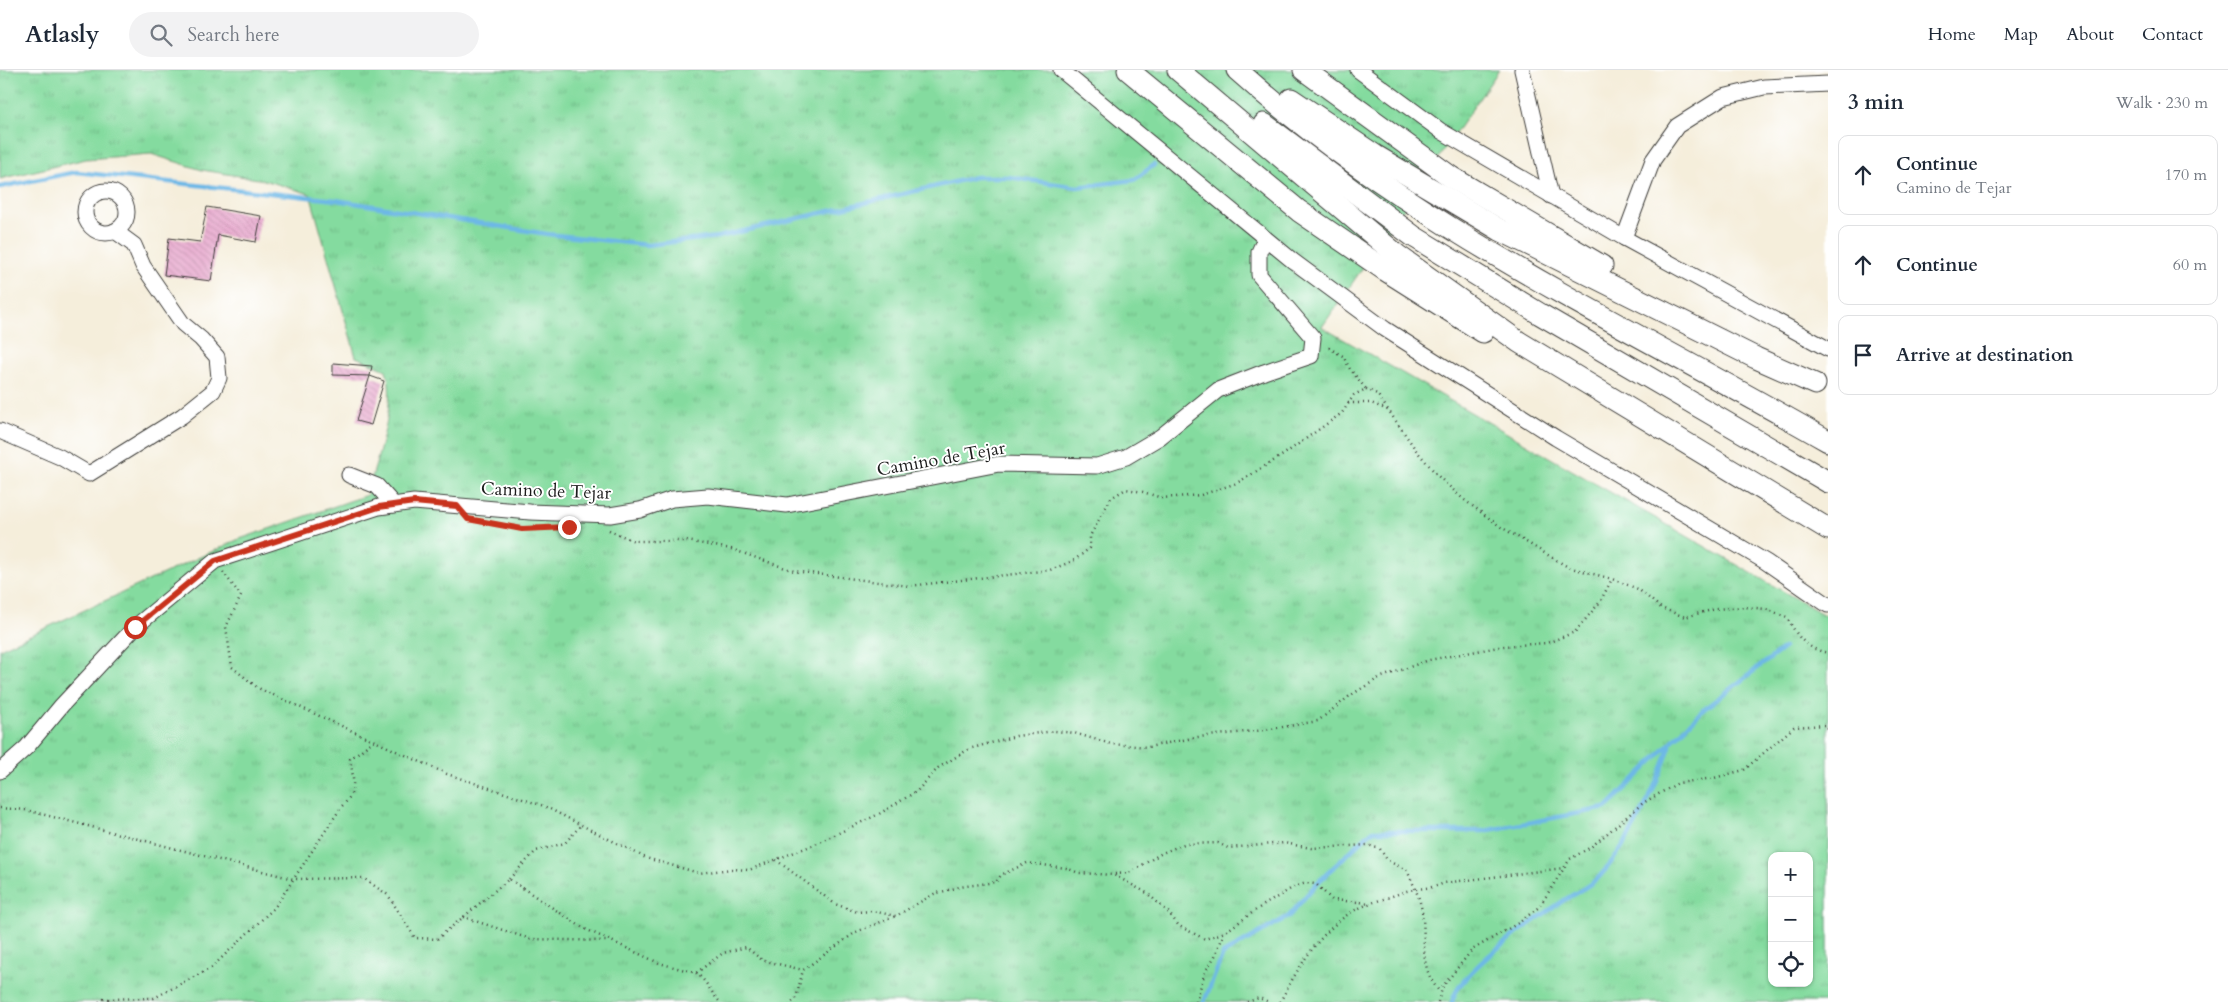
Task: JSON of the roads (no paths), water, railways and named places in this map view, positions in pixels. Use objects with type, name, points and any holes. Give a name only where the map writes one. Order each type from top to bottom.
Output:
[{"type":"highway","points":[[1128,70],[1299,210],[1385,270],[1515,352],[1663,430]]},
{"type":"highway","points":[[1178,70],[1397,255],[1520,342],[1828,529]]},
{"type":"highway","points":[[1198,70],[1286,142],[1414,236],[1540,314],[1828,482]]},
{"type":"highway","points":[[1237,70],[1280,108],[1428,215],[1828,441]]},
{"type":"highway","points":[[1248,70],[1376,156],[1500,230],[1756,358],[1821,388]]},
{"type":"highway","points":[[1304,70],[1451,177],[1580,254],[1761,350],[1821,388]]},
{"type":"lane","points":[[1061,70],[1265,239],[1385,330],[1556,438],[1766,562],[1828,605]]},
{"type":"lane","points":[[1358,70],[1441,131],[1624,238],[1828,349]]},
{"type":"lane","points":[[1522,70],[1551,196]]},
{"type":"lane","points":[[1624,238],[1652,160],[1677,126],[1723,97],[1764,87],[1828,84]]},
{"type":"lane","points":[[0,431],[60,457],[89,474],[182,416],[213,391],[218,378],[217,357],[201,339],[183,324],[143,266],[134,245],[115,231]]},
{"type":"lane","name":"Camino de Tejar","points":[[0,771],[27,747],[62,705],[135,627],[215,561],[379,507],[414,502],[530,512],[610,515],[640,510],[672,499],[708,496],[787,506],[846,496],[999,464],[1097,466],[1126,457],[1160,437],[1218,390],[1311,356],[1313,338],[1259,276],[1259,252],[1265,239]]},
{"type":"lane","points":[[349,475],[377,486],[394,505]]},
{"type":"waterway","points":[[0,187],[76,172],[336,200],[547,234],[647,245],[718,237],[976,177],[1008,177],[1077,187],[1134,180],[1154,165]]},
{"type":"waterway","points":[[1204,1002],[1223,954],[1289,916],[1316,884],[1372,831],[1484,831],[1606,808],[1704,709],[1784,648]]},
{"type":"waterway","points":[[1452,1002],[1457,989],[1483,961],[1535,920],[1600,876],[1621,848],[1641,814],[1658,779],[1670,746]]}]
